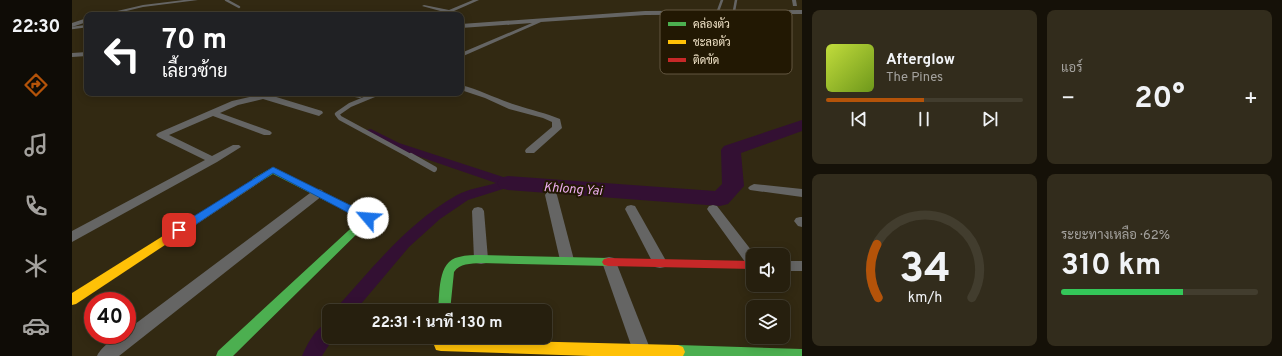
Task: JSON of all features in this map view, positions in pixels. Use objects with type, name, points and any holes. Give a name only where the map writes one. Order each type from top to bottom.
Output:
[{"type":"street","points":[[118,12],[143,6],[196,0]]},
{"type":"street","points":[[424,6],[450,11],[477,0]]},
{"type":"street","points":[[724,10],[726,0]]},
{"type":"street","points":[[459,1],[470,3]]},
{"type":"street","points":[[793,3],[802,5]]},
{"type":"street","points":[[792,12],[802,12]]},
{"type":"street","points":[[464,26],[660,13]]},
{"type":"street","points":[[464,54],[524,29],[540,20]]},
{"type":"street","points":[[72,26],[84,21]]},
{"type":"street","points":[[72,55],[84,54]]},
{"type":"street","points":[[464,89],[557,121],[557,128],[530,151]]},
{"type":"street","points":[[214,160],[161,135],[235,103],[266,97],[318,114]]},
{"type":"street","points":[[213,113],[267,133]]},
{"type":"street","points":[[72,237],[236,147]]},
{"type":"street","points":[[72,300],[273,170],[368,218],[223,356]]},
{"type":"street","points":[[754,188],[802,193]]},
{"type":"street","points":[[106,356],[318,193]]},
{"type":"street","points":[[551,196],[567,260]]},
{"type":"street","points":[[631,209],[660,263]]},
{"type":"street","points":[[713,209],[746,254]]},
{"type":"street","points":[[478,211],[481,259]]},
{"type":"street","points":[[445,304],[447,270],[452,264],[460,261],[481,259],[746,264]]},
{"type":"street","points":[[609,262],[642,351]]},
{"type":"street","points":[[790,266],[802,266]]},
{"type":"street","points":[[440,346],[802,356]]},
{"type":"lane","points":[[226,0],[238,7]]},
{"type":"lane","points":[[719,10],[722,0]]},
{"type":"lane","points":[[734,10],[736,0]]},
{"type":"lane","points":[[72,26],[84,26]]},
{"type":"lane","points":[[372,96],[347,106],[338,111],[337,114],[340,118],[434,169]]},
{"type":"waterway","name":"Khlong Yai","points":[[508,183],[720,199],[733,186],[731,150],[802,125]]},
{"type":"waterway","name":"Khlong Yai","points":[[350,304],[404,243],[435,216],[463,197],[508,183],[395,145],[371,132]]},
{"type":"waterway","name":"Khlong Yai","points":[[311,356],[322,340]]},
{"type":"traffic: fast","points":[[223,356],[368,218],[273,170],[257,180]]},
{"type":"traffic: fast","points":[[445,304],[448,272],[453,264],[459,261],[481,259],[608,262]]},
{"type":"traffic: fast","points":[[678,352],[802,356]]},
{"type":"traffic: slow","points":[[72,300],[257,180]]},
{"type":"traffic: slow","points":[[441,345],[678,352]]},
{"type":"traffic: jam","points":[[608,262],[746,265]]},
{"type":"route","points":[[179,230],[273,170],[368,218]]}]
